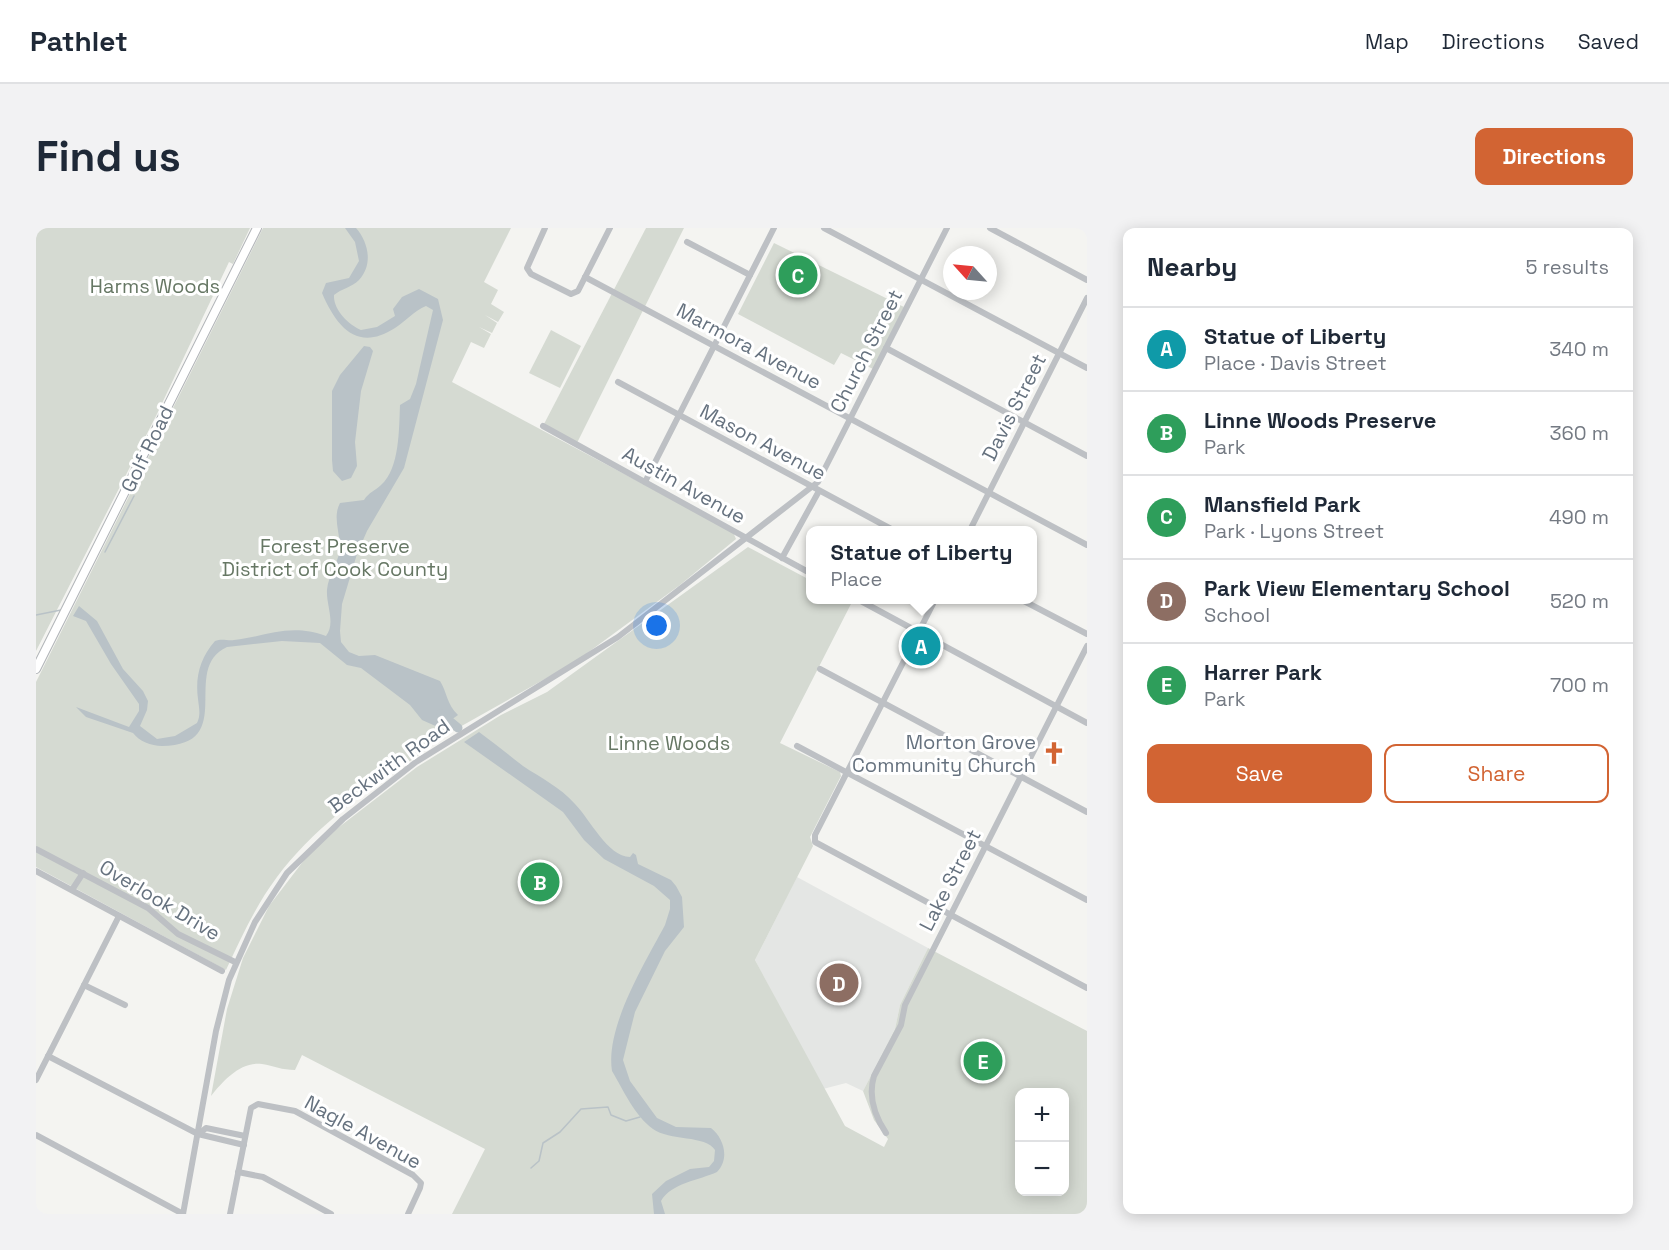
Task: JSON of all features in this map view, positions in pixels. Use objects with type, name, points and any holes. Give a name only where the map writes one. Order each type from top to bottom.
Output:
[{"type":"main road","name":"Golf Road","points":[[36,669],[257,228]]},
{"type":"street","points":[[545,228],[527,268],[531,274],[574,294],[610,228]]},
{"type":"street","points":[[645,482],[774,228]]},
{"type":"street","points":[[824,228],[1087,368]]},
{"type":"street","name":"Church Street","points":[[812,487],[818,482],[947,228]]},
{"type":"street","points":[[990,228],[1087,280]]},
{"type":"street","points":[[687,242],[750,275]]},
{"type":"street","name":"Marmora Avenue","points":[[585,277],[1087,545]]},
{"type":"street","name":"Davis Street","points":[[972,526],[1087,298]]},
{"type":"street","points":[[886,348],[1087,456]]},
{"type":"street","name":"Mason Avenue","points":[[618,382],[884,526]]},
{"type":"street","name":"Austin Avenue","points":[[543,426],[806,571]]},
{"type":"street","name":"Beckwith Road","points":[[183,1214],[216,1031],[235,962],[266,901],[299,858],[343,819],[416,762],[618,637],[812,487]]},
{"type":"street","points":[[782,558],[819,491]]},
{"type":"street","points":[[866,604],[1087,723]]},
{"type":"street","points":[[933,604],[815,835],[815,842],[1087,988]]},
{"type":"street","points":[[1030,604],[1087,634]]},
{"type":"street","name":"Lake Street","points":[[886,1133],[873,1103],[871,1084],[874,1076],[901,1025],[904,1005],[1087,646]]},
{"type":"street","points":[[820,669],[1087,812]]},
{"type":"street","points":[[797,746],[1087,900]]},
{"type":"street","name":"Overlook Drive","points":[[36,849],[148,908],[186,939],[235,962]]},
{"type":"street","points":[[36,871],[222,971]]},
{"type":"street","points":[[72,890],[83,873]]},
{"type":"street","points":[[36,1080],[119,916]]},
{"type":"street","points":[[84,985],[125,1005]]},
{"type":"street","points":[[48,1056],[198,1134],[244,1146]]},
{"type":"street","name":"Nagle Avenue","points":[[245,1137],[254,1104],[295,1111],[413,1175],[420,1183],[419,1193],[408,1214]]},
{"type":"street","points":[[198,1134],[206,1128],[245,1137],[230,1214]]},
{"type":"street","points":[[36,1135],[183,1214]]},
{"type":"street","points":[[238,1172],[263,1177],[331,1214]]},
{"type":"shaded area","points":[[345,228],[356,228],[364,240],[368,254],[366,268],[359,280],[334,295],[336,306],[347,321],[361,330],[377,327],[395,316],[393,309],[402,297],[419,289],[438,299],[443,320],[404,468],[367,531],[357,554],[342,604],[341,642],[349,652],[359,656],[375,655],[440,681],[458,715],[440,728],[422,720],[410,705],[361,668],[347,665],[320,643],[282,641],[227,647],[214,658],[207,672],[204,720],[198,733],[185,742],[154,745],[142,741],[133,733],[86,717],[76,707],[129,727],[139,711],[139,704],[111,664],[86,621],[73,616],[79,606],[97,621],[123,669],[143,691],[148,701],[140,726],[157,739],[175,736],[197,723],[199,714],[198,675],[202,661],[215,641],[290,630],[313,632],[326,636],[329,631],[327,590],[340,550],[338,508],[340,503],[364,500],[381,485],[392,469],[399,436],[400,405],[410,399],[416,384],[433,310],[426,306],[395,328],[370,338],[350,333],[342,326],[322,293],[326,283],[349,278],[359,261],[355,242]]},
{"type":"shaded area","points":[[364,346],[370,347],[373,351],[361,391],[355,442],[357,466],[351,478],[342,481],[333,471],[332,391],[340,375]]},
{"type":"shaded area","points":[[479,732],[563,793],[614,851],[630,857],[633,853],[636,855],[638,864],[671,880],[682,897],[684,927],[665,951],[635,1012],[623,1060],[630,1081],[657,1118],[676,1127],[711,1128],[722,1143],[724,1155],[717,1172],[679,1186],[666,1195],[661,1201],[665,1214],[654,1214],[652,1194],[666,1181],[690,1169],[709,1167],[714,1161],[715,1150],[704,1142],[660,1133],[646,1123],[630,1102],[612,1071],[611,1054],[620,1015],[665,925],[670,900],[654,886],[604,859],[584,840],[563,812],[464,742]]},
{"type":"shaded area","points":[[797,877],[928,948],[900,1005],[895,1029],[863,1091],[846,1083],[823,1089],[755,960]]},
{"type":"green space","name":"Harms Woods","points":[[36,228],[250,228],[233,264],[229,262],[156,416],[36,651]]},
{"type":"green space","name":"Forest Preserve District of Cook County","points":[[263,228],[511,228],[484,282],[498,290],[491,304],[504,312],[498,322],[485,315],[497,323],[492,333],[479,327],[491,334],[484,348],[471,342],[452,382],[733,532],[736,539],[680,585],[575,662],[426,746],[425,751],[345,808],[292,858],[277,877],[256,910],[226,970],[36,867],[36,682]]},
{"type":"green space","points":[[646,228],[684,228],[577,443],[544,424]]},
{"type":"green space","points":[[774,243],[904,307],[873,369],[841,353],[834,365],[738,314]]},
{"type":"green space","points":[[551,330],[581,346],[560,388],[529,373]]},
{"type":"green space","name":"Linne Woods","points":[[748,547],[806,578],[806,604],[851,604],[780,743],[840,772],[841,776],[810,837],[813,846],[755,960],[845,1126],[884,1147],[888,1139],[874,1120],[863,1091],[895,1029],[900,1005],[928,948],[1087,1031],[1087,1214],[452,1214],[485,1149],[302,1055],[295,1070],[262,1064],[240,1069],[227,1078],[211,1096],[227,1009],[243,958],[269,906],[308,855],[330,834],[417,767],[501,715],[547,692]]},
{"type":"waterway","points":[[105,552],[134,496]]},
{"type":"waterway","points":[[36,615],[61,610]]},
{"type":"waterway","points":[[441,714],[458,728]]},
{"type":"waterway","points":[[531,1168],[539,1161],[543,1143],[560,1132],[581,1109],[608,1107],[611,1115],[626,1121],[640,1117]]},
{"type":"place","name":"Mansfield Park","points":[[798,275]]},
{"type":"place","name":"Statue of Liberty","points":[[921,646]]},
{"type":"place","name":"Morton Grove Community Church","points":[[1054,753]]},
{"type":"place","name":"Linne Woods Preserve","points":[[540,882]]},
{"type":"place","name":"Park View Elementary School","points":[[839,983]]},
{"type":"place","name":"Harrer Park","points":[[983,1061]]}]
